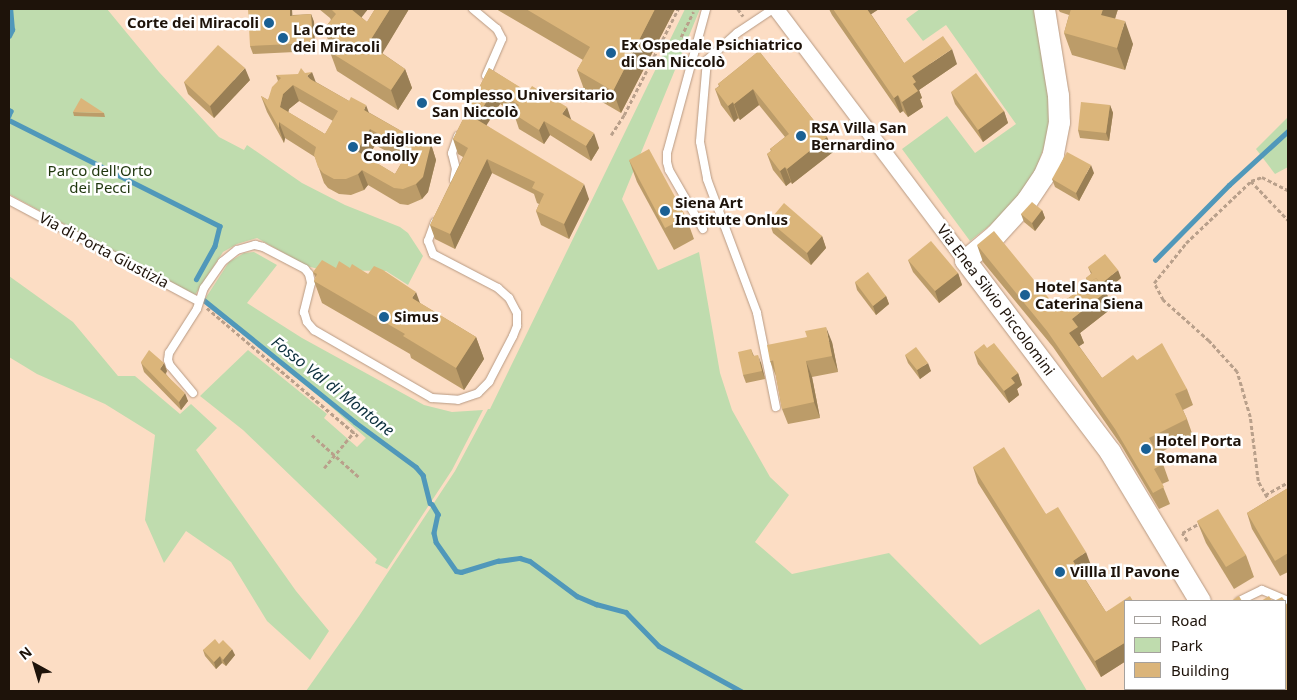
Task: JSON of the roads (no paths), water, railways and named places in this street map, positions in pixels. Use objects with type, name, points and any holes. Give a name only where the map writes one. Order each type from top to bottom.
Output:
[{"type":"main road","points":[[965,260],[995,235],[1027,200],[1043,176],[1052,154],[1058,132],[1059,102],[1044,9]]},
{"type":"main road","name":"Via Enea Silvio Piccolomini","points":[[965,260],[1110,452],[1199,600]]},
{"type":"street","name":"Via Enea Silvio Piccolomini","points":[[775,9],[965,260]]},
{"type":"lane","points":[[473,9],[497,29],[502,38],[482,86]]},
{"type":"lane","points":[[703,229],[668,170],[667,153],[706,9]]},
{"type":"lane","points":[[775,9],[737,34],[707,60],[700,142],[707,179],[736,253],[759,321],[776,407]]},
{"type":"lane","points":[[451,186],[456,169],[452,151],[463,126]]},
{"type":"lane","name":"Via di Porta Giustizia","points":[[9,200],[198,301]]},
{"type":"lane","points":[[193,393],[173,370],[168,358],[197,309],[198,301],[222,262],[237,250],[259,246],[305,269],[311,283],[304,312],[307,322],[314,330],[421,394],[440,400],[467,398],[478,393],[489,382],[513,336],[518,321],[508,298],[498,288],[440,258],[430,250],[429,236],[440,211]]},
{"type":"lane","points":[[1241,600],[1262,590],[1286,600]]},
{"type":"waterway","points":[[9,36],[12,30],[10,9]]},
{"type":"waterway","points":[[9,110],[11,111],[9,116]]},
{"type":"waterway","name":"Fosso Val di Montone","points":[[9,120],[220,226],[215,246],[197,279]]},
{"type":"waterway","points":[[1155,260],[1229,185],[1288,131]]},
{"type":"waterway","name":"Fosso Val di Montone","points":[[204,300],[355,422],[416,467],[423,475],[430,503]]},
{"type":"waterway","name":"Fosso Val di Montone","points":[[432,504],[438,514],[434,533],[436,542],[456,571],[461,572],[498,561],[520,558],[530,561],[577,596],[596,604],[626,612],[659,646],[741,691]]},
{"type":"place","name":"Corte dei Miracoli","points":[[269,23]]},
{"type":"place","name":"La Corte dei Miracoli","points":[[283,38]]},
{"type":"place","name":"Ex Ospedale Psichiatrico di San Niccolò","points":[[611,53]]},
{"type":"place","name":"Complesso Universitario San Niccolò","points":[[422,103]]},
{"type":"place","name":"RSA Villa San Bernardino","points":[[801,136]]},
{"type":"place","name":"Padiglione Conolly","points":[[353,147]]},
{"type":"place","name":"Siena Art Institute Onlus","points":[[665,211]]},
{"type":"place","name":"Hotel Santa Caterina Siena","points":[[1025,295]]},
{"type":"place","name":"Simus","points":[[384,317]]},
{"type":"place","name":"Hotel Porta Romana","points":[[1146,449]]},
{"type":"place","name":"Villla Il Pavone","points":[[1060,572]]},
{"type":"park label","name":"Parco dell'Orto dei Pecci","points":[[100,178]]}]
